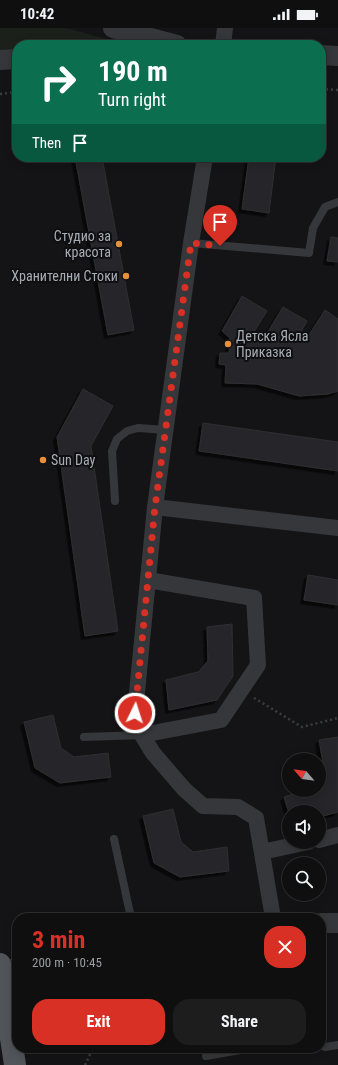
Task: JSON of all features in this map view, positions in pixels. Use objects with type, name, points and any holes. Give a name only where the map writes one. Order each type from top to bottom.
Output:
[{"type":"main road","points":[[5,969],[12,1036]]},
{"type":"main road","points":[[14,1053],[15,1065]]},
{"type":"street","points":[[113,28],[158,40]]},
{"type":"street","points":[[224,40],[225,28]]},
{"type":"street","points":[[326,55],[338,56]]},
{"type":"street","points":[[0,60],[12,59]]},
{"type":"street","points":[[204,162],[191,243],[155,507],[135,713],[142,736],[153,753],[184,790],[204,806],[238,806],[256,818],[272,913]]},
{"type":"street","points":[[155,507],[338,528]]},
{"type":"street","points":[[142,736],[221,720],[258,665],[254,598],[148,580]]},
{"type":"street","points":[[326,838],[338,835]]},
{"type":"street","points":[[262,852],[282,848]]},
{"type":"street","points":[[326,923],[338,923]]},
{"type":"lane","points":[[191,243],[309,253],[313,228],[324,207],[338,202]]},
{"type":"lane","points":[[115,501],[112,451],[117,440],[127,431],[138,428],[166,430]]},
{"type":"lane","points":[[84,737],[142,736]]},
{"type":"lane","points":[[114,839],[130,913]]},
{"type":"lane","points":[[326,1047],[338,1045]]},
{"type":"lane","points":[[206,1056],[223,1053]]},
{"type":"path","points":[[326,89],[338,90]]},
{"type":"path","points":[[0,94],[12,93]]},
{"type":"path","points":[[241,690],[302,727],[338,718]]},
{"type":"path","points":[[85,1065],[91,1053]]},
{"type":"shaded area","points":[[0,28],[67,28],[109,40],[12,40],[12,52],[0,53]]},
{"type":"building","points":[[76,162],[103,162],[134,330],[108,335]]},
{"type":"building","points":[[248,162],[275,162],[269,213],[242,209]]},
{"type":"building","points":[[331,237],[338,238],[338,262],[327,261]]},
{"type":"building","points":[[242,296],[267,311],[254,332],[264,338],[283,307],[307,321],[297,339],[305,341],[325,310],[338,319],[338,391],[328,394],[299,396],[257,384],[225,383],[226,365],[219,364],[220,353],[229,353],[230,338],[222,331]]},
{"type":"building","points":[[83,389],[113,406],[91,446],[118,631],[85,636],[57,437]]},
{"type":"building","points":[[203,423],[338,442],[338,471],[199,451]]},
{"type":"building","points":[[308,575],[338,580],[338,605],[304,600]]},
{"type":"building","points":[[232,624],[233,676],[217,700],[169,710],[166,680],[198,672],[208,661],[207,627]]},
{"type":"building","points":[[53,715],[61,748],[74,757],[108,753],[111,777],[60,783],[35,768],[24,722]]},
{"type":"building","points":[[338,737],[338,812],[326,815],[326,805],[286,805],[284,797],[326,797],[326,753],[321,753],[319,740]]},
{"type":"building","points":[[173,809],[181,842],[193,852],[227,847],[229,871],[180,877],[154,863],[143,816]]},
{"type":"place","name":"Студио за красота","points":[[119,244]]},
{"type":"place","name":"Хранителни Стоки","points":[[126,276]]},
{"type":"place","name":"Детска Ясла Приказка","points":[[228,344]]},
{"type":"place","name":"Sun Day","points":[[43,460]]},
{"type":"route","points":[[135,713],[155,507],[191,243],[220,246]]}]
